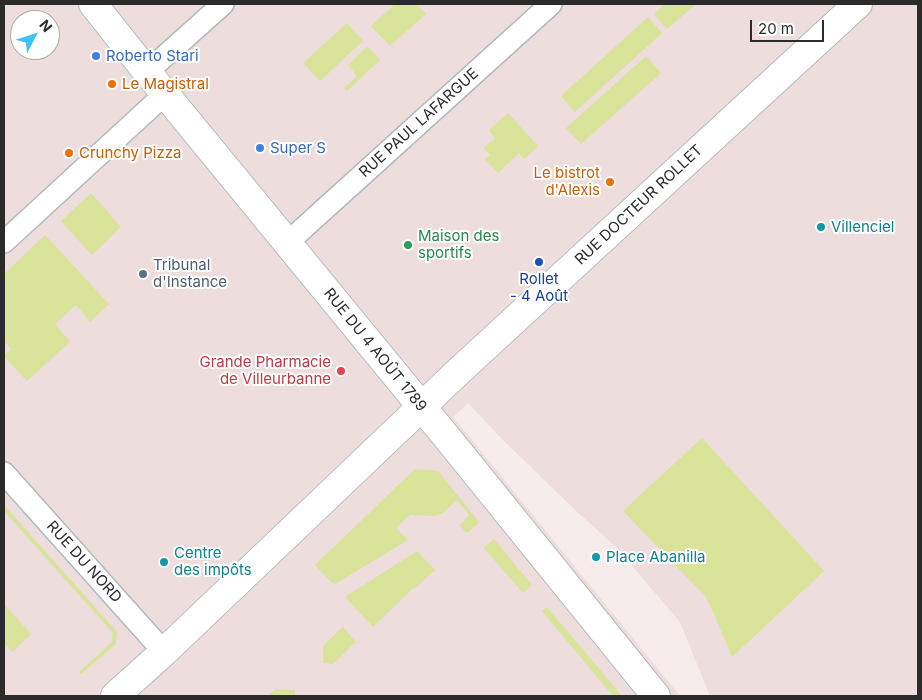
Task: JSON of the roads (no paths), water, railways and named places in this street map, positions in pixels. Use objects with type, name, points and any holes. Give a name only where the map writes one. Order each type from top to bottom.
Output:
[{"type":"street","name":"RUE DU 4 AOÛT 1789","points":[[92,4],[455,447],[656,696]]},
{"type":"street","points":[[147,72],[223,4]]},
{"type":"street","name":"RUE PAUL LAFARGUE","points":[[287,243],[552,4]]},
{"type":"street","name":"RUE DOCTEUR ROLLET","points":[[115,696],[164,652],[421,407],[858,4]]},
{"type":"street","points":[[4,242],[165,94]]},
{"type":"street","name":"RUE DU NORD","points":[[4,473],[164,652]]},
{"type":"place","name":"Roberto Stari","points":[[96,56]]},
{"type":"place","name":"Le Magistral","points":[[112,84]]},
{"type":"place","name":"Super S","points":[[260,148]]},
{"type":"place","name":"Crunchy Pizza","points":[[69,153]]},
{"type":"place","name":"Le bistrot d'Alexis","points":[[610,182]]},
{"type":"place","name":"Villenciel","points":[[821,227]]},
{"type":"place","name":"Maison des sportifs","points":[[408,245]]},
{"type":"place","name":"Rollet - 4 Août","points":[[539,262]]},
{"type":"place","name":"Tribunal d'Instance","points":[[143,274]]},
{"type":"place","name":"Grande Pharmacie de Villeurbanne","points":[[341,371]]},
{"type":"place","name":"Place Abanilla","points":[[596,557]]},
{"type":"place","name":"Centre des impôts","points":[[164,562]]}]
